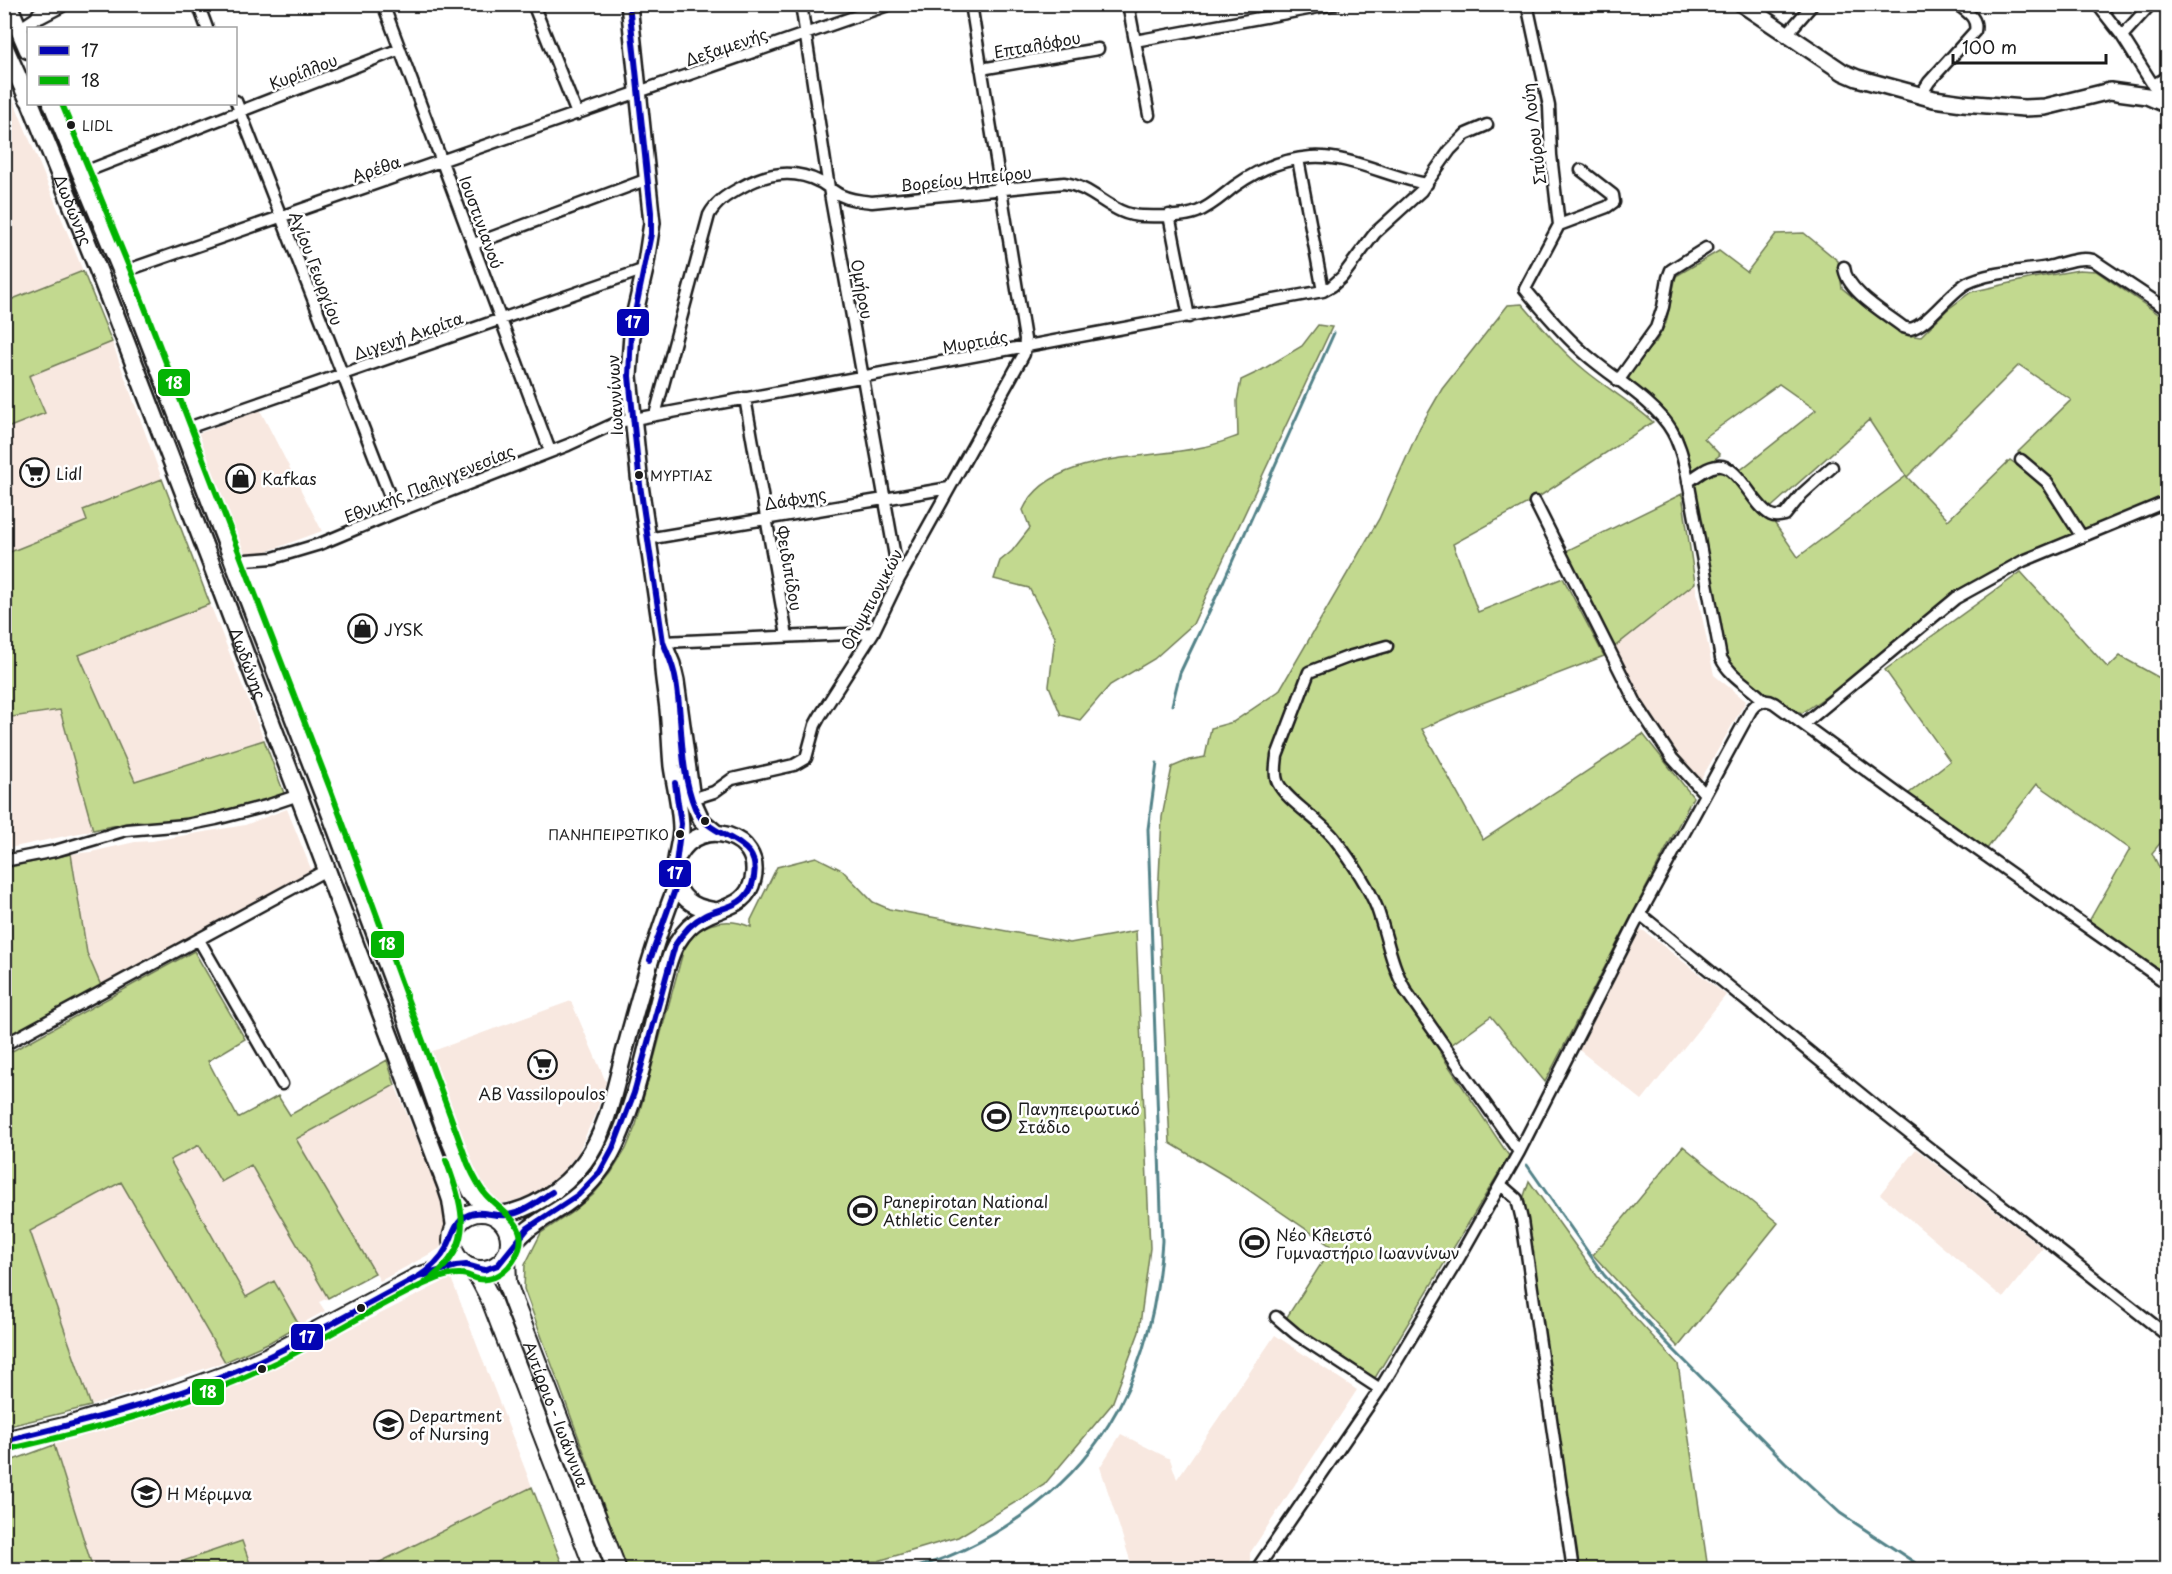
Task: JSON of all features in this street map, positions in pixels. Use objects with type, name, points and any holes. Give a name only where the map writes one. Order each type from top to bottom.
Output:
[{"type":"highway","points":[[4,1441],[64,1427],[177,1393],[227,1375],[270,1356],[418,1277],[443,1269],[468,1267],[486,1270],[500,1263],[507,1254],[511,1242],[507,1227],[493,1214],[473,1212],[465,1216],[439,1259],[418,1277]]},
{"type":"highway","points":[[453,1233],[454,1253],[468,1267]]},
{"type":"highway","name":"Αντίρριο - Ιωάννινα","points":[[507,1254],[506,1269],[510,1293],[617,1569]]},
{"type":"highway","name":"Αντίρριο - Ιωάννινα","points":[[468,1267],[480,1279],[491,1300],[595,1569]]},
{"type":"main road","points":[[8,4],[27,48]]},
{"type":"main road","points":[[44,10],[61,4]]},
{"type":"main road","name":"Ιωαννίνων","points":[[629,4],[651,223],[645,269],[633,321],[629,376],[647,539],[663,642]]},
{"type":"main road","points":[[1742,4],[1849,75],[1920,96],[1963,103],[2024,108],[2044,107],[2110,91],[2136,93],[2168,104]]},
{"type":"main road","points":[[4,46],[27,97]]},
{"type":"main road","name":"Δωδώνης","points":[[31,105],[110,300],[328,869],[446,1185],[451,1200],[453,1233]]},
{"type":"main road","name":"Δωδώνης","points":[[52,105],[122,272],[391,975],[456,1156],[471,1191],[493,1214]]},
{"type":"main road","points":[[663,642],[676,681],[692,799],[702,821],[715,832]]},
{"type":"main road","points":[[663,642],[662,666],[681,824],[675,872],[677,884],[682,895],[691,904],[703,910],[717,911]]},
{"type":"main road","points":[[507,1254],[526,1229],[584,1190],[596,1177],[608,1158],[627,1117],[675,944],[697,921],[717,911],[730,908],[741,901],[752,884],[753,864],[749,852],[740,841],[728,835],[715,832],[703,834],[683,849],[677,860]]},
{"type":"main road","points":[[493,1214],[517,1211],[556,1190],[573,1175],[593,1148],[607,1114],[645,975],[677,884]]},
{"type":"street","points":[[198,4],[207,27]]},
{"type":"street","name":"Ιουστινιανού","points":[[383,4],[550,451]]},
{"type":"street","points":[[533,4],[577,114]]},
{"type":"street","name":"Ομήρου","points":[[801,4],[829,188],[899,579]]},
{"type":"street","name":"Δεξαμενής","points":[[639,92],[891,4]]},
{"type":"street","points":[[970,4],[1025,347]]},
{"type":"street","points":[[1128,4],[1149,115]]},
{"type":"street","points":[[1135,41],[1273,10],[1335,4]]},
{"type":"street","name":"Σπύρου Λούη","points":[[1527,4],[1549,106],[1551,155],[1559,225]]},
{"type":"street","points":[[1786,35],[1813,4]]},
{"type":"street","points":[[1920,96],[1929,82],[1975,31],[1974,18],[1956,4]]},
{"type":"street","points":[[2097,4],[2122,36],[2153,86],[2168,104]]},
{"type":"street","points":[[2122,36],[2151,4]]},
{"type":"street","points":[[19,29],[44,10]]},
{"type":"street","name":"Κυρίλλου","points":[[82,173],[238,107],[400,49]]},
{"type":"street","name":"Επταλόφου","points":[[981,69],[1098,49]]},
{"type":"street","points":[[2153,86],[2168,77]]},
{"type":"street","name":"Αρέθα","points":[[122,272],[639,92]]},
{"type":"street","name":"Αγίου Γεωργίου","points":[[238,107],[396,512]]},
{"type":"street","points":[[1298,159],[1323,291],[1342,277],[1375,233],[1427,184],[1450,150],[1466,134],[1487,125]]},
{"type":"street","name":"Βορείου Ηπείρου","points":[[655,415],[706,222],[716,205],[744,185],[774,174],[789,173],[807,177],[842,196],[872,202],[1071,184],[1083,188],[1121,213],[1133,216],[1200,211],[1248,177],[1298,159],[1315,157],[1334,159],[1400,179],[1427,184]]},
{"type":"street","points":[[1581,170],[1613,195],[1615,200],[1607,207],[1559,225],[1526,289],[1562,332],[1657,412],[1671,429],[1681,450],[1688,482],[1721,658],[1733,675],[1764,701]]},
{"type":"street","points":[[474,244],[648,179]]},
{"type":"street","points":[[1169,215],[1189,317]]},
{"type":"street","points":[[1618,381],[1656,328],[1671,270],[1706,248]]},
{"type":"street","points":[[1844,267],[1848,279],[1857,291],[1903,327],[1910,329],[1919,325],[1952,295],[1973,281],[2051,267],[2085,258],[2093,260],[2168,310]]},
{"type":"street","name":"Διγενή Ακρίτα","points":[[182,430],[645,269]]},
{"type":"street","name":"Μυρτιάς","points":[[632,418],[1323,291]]},
{"type":"street","name":"Ολυμπιονικών","points":[[692,799],[714,792],[732,779],[804,761],[820,716],[873,633],[899,579],[1021,360],[1025,347]]},
{"type":"street","name":"Φειδιπίδου","points":[[746,398],[787,636]]},
{"type":"street","name":"Εθνικής Παλιγγενεσίας","points":[[232,561],[265,560],[296,552],[568,445],[609,425],[632,418]]},
{"type":"street","points":[[2021,460],[2047,482],[2082,537]]},
{"type":"street","points":[[1688,482],[1714,466],[1724,465],[1733,472],[1761,507],[1772,516],[1785,516],[1802,494],[1832,467]]},
{"type":"street","name":"Δάφνης","points":[[647,539],[949,488]]},
{"type":"street","points":[[1804,724],[1956,598],[2024,561],[2168,501]]},
{"type":"street","points":[[1535,502],[1637,705],[1672,758],[1704,794]]},
{"type":"street","points":[[663,642],[873,633]]},
{"type":"street","points":[[1387,646],[1347,657],[1309,672],[1277,756],[1275,769],[1277,780],[1283,790],[1329,833],[1356,870],[1375,903],[1396,973],[1406,991],[1519,1152]]},
{"type":"street","points":[[1256,1569],[1380,1389],[1501,1185],[1640,914],[1755,705],[1764,701],[1772,702],[2168,984]]},
{"type":"street","points":[[4,861],[55,851],[126,830],[206,821],[250,811],[299,795]]},
{"type":"street","points":[[4,1045],[328,869]]},
{"type":"street","points":[[1640,914],[1887,1115],[2168,1336]]},
{"type":"street","points":[[199,940],[282,1084]]},
{"type":"street","points":[[1501,1185],[1515,1195],[1521,1212],[1573,1569]]},
{"type":"street","points":[[1276,1317],[1296,1334],[1380,1389]]},
{"type":"shaded area","points":[[5,79],[83,271],[4,302]]},
{"type":"shaded area","points":[[112,342],[162,479],[83,510],[87,521],[5,554],[5,429],[45,413],[28,376]]},
{"type":"shaded area","points":[[260,410],[322,531],[257,555],[239,554],[192,436]]},
{"type":"shaded area","points":[[1695,583],[1714,675],[1746,701],[1700,781],[1670,751],[1635,694],[1613,648]]},
{"type":"shaded area","points":[[210,604],[264,740],[135,781],[79,655]]},
{"type":"shaded area","points":[[60,710],[93,830],[5,849],[5,718]]},
{"type":"shaded area","points":[[287,809],[313,874],[102,988],[87,953],[71,854],[245,825]]},
{"type":"shaded area","points":[[1640,930],[1726,995],[1642,1100],[1579,1050]]},
{"type":"shaded area","points":[[571,1001],[606,1082],[598,1107],[578,1153],[559,1176],[533,1194],[494,1205],[488,1202],[430,1052]]},
{"type":"shaded area","points":[[395,1085],[451,1223],[448,1238],[439,1249],[380,1281],[296,1139]]},
{"type":"shaded area","points":[[200,1144],[251,1165],[328,1298],[319,1302],[325,1311],[299,1325],[274,1281],[246,1297],[169,1160]]},
{"type":"shaded area","points":[[1916,1149],[2043,1248],[2003,1298],[1880,1194]]},
{"type":"shaded area","points":[[121,1181],[225,1362],[91,1406],[30,1231]]},
{"type":"shaded area","points":[[451,1278],[532,1487],[366,1569],[252,1569],[241,1541],[160,1569],[93,1569],[54,1445],[236,1387]]},
{"type":"shaded area","points":[[1275,1335],[1357,1390],[1250,1553],[1250,1569],[1133,1569],[1100,1467],[1121,1434],[1170,1459],[1177,1479]]},
{"type":"green space","points":[[1804,233],[1838,261],[1842,288],[1867,309],[1870,306],[1909,335],[1920,337],[1947,310],[1971,292],[2079,270],[2096,271],[2167,320],[2167,496],[2083,530],[2051,480],[2018,452],[2071,400],[2019,365],[1907,477],[1948,520],[2010,460],[2044,484],[2076,535],[2021,556],[1952,594],[1846,683],[1802,713],[1752,685],[1730,665],[1721,642],[1692,484],[1713,472],[1727,473],[1762,516],[1771,518],[1798,557],[1906,476],[1869,420],[1766,512],[1738,472],[1816,410],[1779,384],[1704,438],[1720,455],[1691,476],[1681,438],[1669,417],[1630,383],[1629,376],[1644,354],[1656,342],[1666,323],[1676,276],[1719,251],[1747,272],[1776,234]]},
{"type":"green space","points":[[83,271],[112,342],[29,376],[45,413],[5,429],[4,327],[8,325],[5,316],[5,302]]},
{"type":"green space","points":[[1522,304],[1577,364],[1653,422],[1537,498],[1453,544],[1478,612],[1563,578],[1604,656],[1464,710],[1422,729],[1483,840],[1643,734],[1693,797],[1545,1082],[1491,1016],[1440,1053],[1509,1156],[1375,1378],[1285,1320],[1332,1247],[1244,1187],[1170,1143],[1158,897],[1162,817],[1172,767],[1205,757],[1211,728],[1233,722],[1279,691],[1379,519],[1420,427],[1442,389],[1508,305]]},
{"type":"green space","points":[[1318,325],[1332,327],[1193,624],[1154,659],[1110,685],[1080,720],[1061,715],[1049,686],[1055,637],[1029,588],[994,579],[1000,561],[1012,551],[1030,528],[1023,510],[1036,491],[1055,477],[1078,468],[1103,461],[1207,446],[1238,436],[1237,401],[1241,380],[1302,346]]},
{"type":"green space","points":[[162,479],[210,604],[79,655],[135,781],[264,740],[285,796],[194,819],[161,823],[137,821],[93,830],[60,710],[5,718],[5,554],[87,521],[83,510]]},
{"type":"green space","points":[[1682,494],[1695,583],[1613,648],[1564,552]]},
{"type":"green space","points":[[2021,572],[2108,668],[2120,656],[2167,682],[2167,835],[2152,853],[2167,883],[2166,978],[2088,923],[2130,849],[2037,784],[1986,850],[1908,794],[1950,761],[1885,670]]},
{"type":"green space","points":[[71,854],[87,953],[102,988],[5,1040],[5,868]]},
{"type":"green space","name":"Panepirotan National Athletic Center","points":[[816,857],[842,870],[873,902],[889,909],[1070,943],[1136,931],[1150,1248],[1139,1332],[1112,1404],[1044,1485],[958,1537],[878,1561],[743,1569],[627,1569],[524,1289],[525,1265],[541,1233],[593,1195],[611,1173],[626,1149],[636,1125],[683,952],[688,942],[694,935],[711,924],[731,922],[751,927],[751,920],[777,867]]},
{"type":"green space","points":[[194,951],[245,1039],[208,1061],[238,1118],[278,1096],[290,1115],[387,1060],[395,1085],[296,1139],[375,1273],[328,1298],[251,1165],[221,1182],[199,1145],[170,1160],[246,1297],[274,1281],[299,1325],[270,1342],[225,1362],[121,1182],[30,1231],[91,1406],[5,1427],[5,1055]]},
{"type":"green space","points":[[1683,1146],[1778,1223],[1678,1347],[1593,1255]]},
{"type":"green space","points":[[1529,1181],[1597,1276],[1678,1364],[1708,1569],[1577,1569],[1526,1216],[1524,1196]]},
{"type":"green space","points":[[54,1445],[93,1569],[5,1569],[5,1463]]},
{"type":"green space","points":[[532,1487],[564,1569],[366,1569]]},
{"type":"green space","points":[[242,1541],[252,1569],[160,1569]]},
{"type":"waterway","points":[[1172,705],[1180,673],[1334,333]]},
{"type":"waterway","points":[[906,1570],[936,1561],[994,1534],[1047,1496],[1071,1473],[1109,1424],[1140,1359],[1157,1288],[1162,1241],[1148,829],[1157,763]]},
{"type":"waterway","points":[[1527,1165],[1604,1275],[1665,1341],[1785,1462],[1840,1513],[1926,1570]]},
{"type":"transit line","name":"17","points":[[4,1441],[145,1404],[227,1375],[300,1341],[418,1277],[456,1266],[466,1265],[484,1270],[498,1265],[528,1228],[578,1195],[600,1172],[613,1148],[634,1093],[675,945],[695,922],[738,902],[749,892],[755,869],[752,857],[745,848],[712,828],[702,819],[690,793],[686,778],[676,681],[663,642],[640,485],[629,376],[631,332],[651,234],[651,212],[629,4]]},
{"type":"transit line","name":"18","points":[[6,1450],[108,1424],[209,1392],[292,1355],[403,1294],[441,1277],[461,1274],[478,1279],[492,1278],[509,1267],[519,1249],[521,1240],[516,1225],[483,1192],[468,1164],[331,791],[130,269],[62,105]]},
{"type":"transit line","name":"17","points":[[650,960],[677,884],[675,872],[681,824],[675,783]]},
{"type":"transit line","name":"18","points":[[419,1287],[450,1260],[458,1246],[461,1231],[459,1199],[446,1160]]},
{"type":"transit line","name":"17","points":[[415,1279],[441,1257],[457,1226],[466,1216],[476,1213],[513,1214],[531,1206],[552,1192]]},
{"type":"place","name":"LIDL","points":[[71,125]]},
{"type":"place","name":"Lidl","points":[[35,473]]},
{"type":"place","name":"ΜΥΡΤΙΑΣ","points":[[639,475]]},
{"type":"place","name":"Kafkas","points":[[241,478]]},
{"type":"place","name":"JYSK","points":[[363,629]]},
{"type":"place","name":"ΠΑΝΗΠΕΙΡΩΤΙΚΟ","points":[[680,834]]},
{"type":"place","name":"AB Vassilopoulos","points":[[542,1065]]},
{"type":"place","name":"Πανηπειρωτικό Στάδιο","points":[[997,1117]]},
{"type":"place","name":"Panepirotan National Athletic Center","points":[[862,1210]]},
{"type":"place","name":"Νέο Κλειστό Γυμναστήριο Ιωαννίνων","points":[[1255,1243]]},
{"type":"place","name":"Department of Nursing","points":[[388,1424]]},
{"type":"place","name":"Η Μέριμνα","points":[[146,1493]]}]
